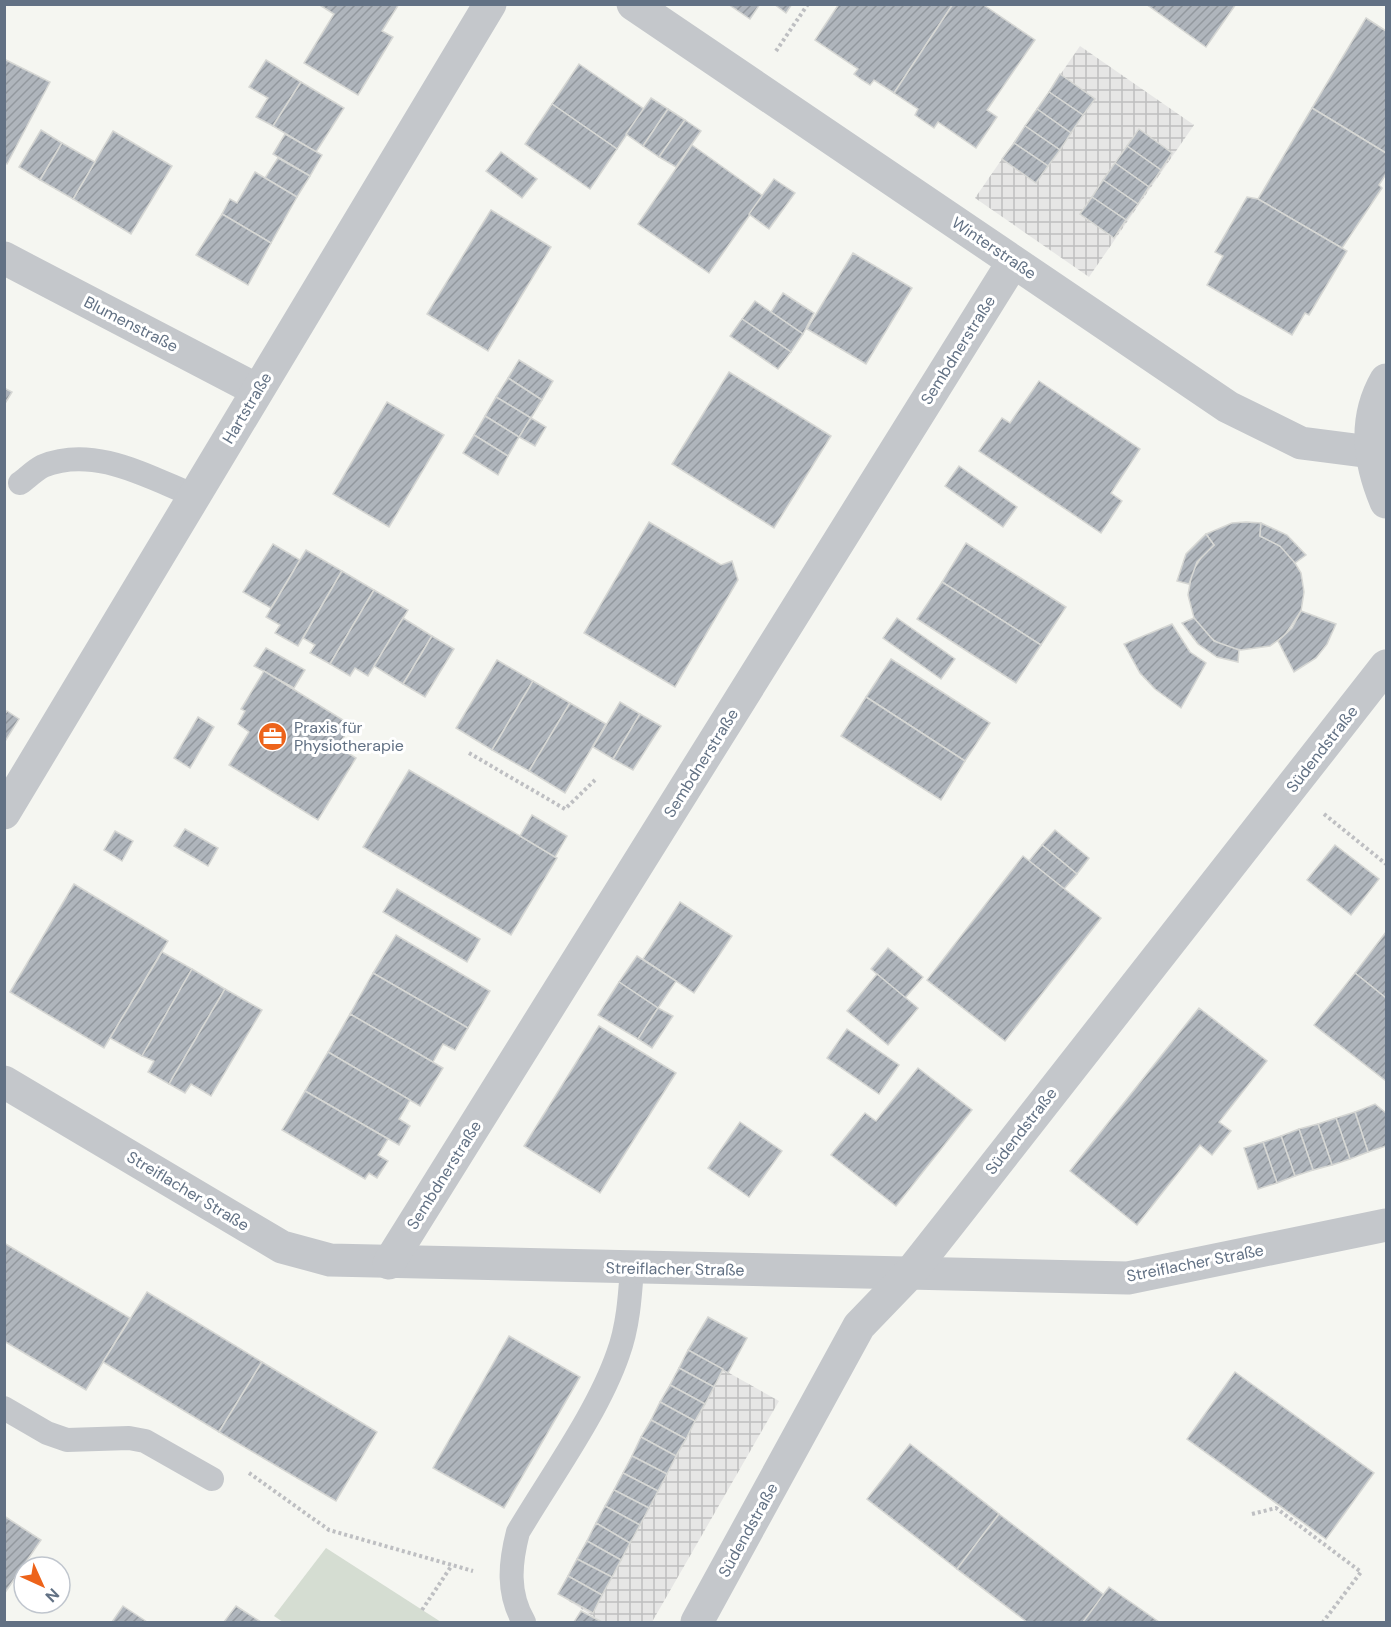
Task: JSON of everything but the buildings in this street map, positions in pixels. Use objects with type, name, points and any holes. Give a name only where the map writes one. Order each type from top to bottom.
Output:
[{"type":"street","name":"Hartstraße","points":[[4,813],[490,4]]},
{"type":"street","name":"Winterstraße","points":[[633,4],[1228,407],[1301,443],[1371,452]]},
{"type":"street","name":"Blumenstraße","points":[[4,258],[257,390]]},
{"type":"street","name":"Sembdnerstraße","points":[[389,1263],[1013,262]]},
{"type":"street","points":[[1386,380],[1377,396],[1371,419],[1371,452],[1386,502]]},
{"type":"street","name":"Südendstraße","points":[[697,1623],[859,1326],[911,1272],[1386,666]]},
{"type":"street","name":"Streiflacher Straße","points":[[4,1082],[282,1247],[330,1260],[1128,1278],[1386,1225]]},
{"type":"lane","points":[[20,483],[41,467],[68,459],[113,463],[195,495]]},
{"type":"lane","points":[[524,1623],[510,1582],[512,1555],[518,1532],[604,1387],[619,1353],[628,1310],[632,1268]]},
{"type":"lane","points":[[4,1408],[46,1433],[67,1440],[129,1438],[146,1441],[212,1479]]},
{"type":"path","points":[[754,84],[808,4]]},
{"type":"path","points":[[469,753],[565,808],[596,780]]},
{"type":"path","points":[[1291,789],[1386,864]]},
{"type":"path","points":[[212,1479],[234,1463],[329,1530],[510,1582]]},
{"type":"path","points":[[1252,1514],[1276,1508],[1361,1572],[1323,1623]]},
{"type":"path","points":[[422,1610],[452,1565]]},
{"type":"shaded area","points":[[1080,46],[1194,125],[1089,277],[975,198]]},
{"type":"shaded area","points":[[688,1350],[779,1401],[652,1622],[602,1622],[558,1594]]},
{"type":"shaded area","points":[[326,1548],[441,1622],[283,1622],[274,1616]]},
{"type":"place","name":"Praxis für Physiotherapie","points":[[273,736]]}]
